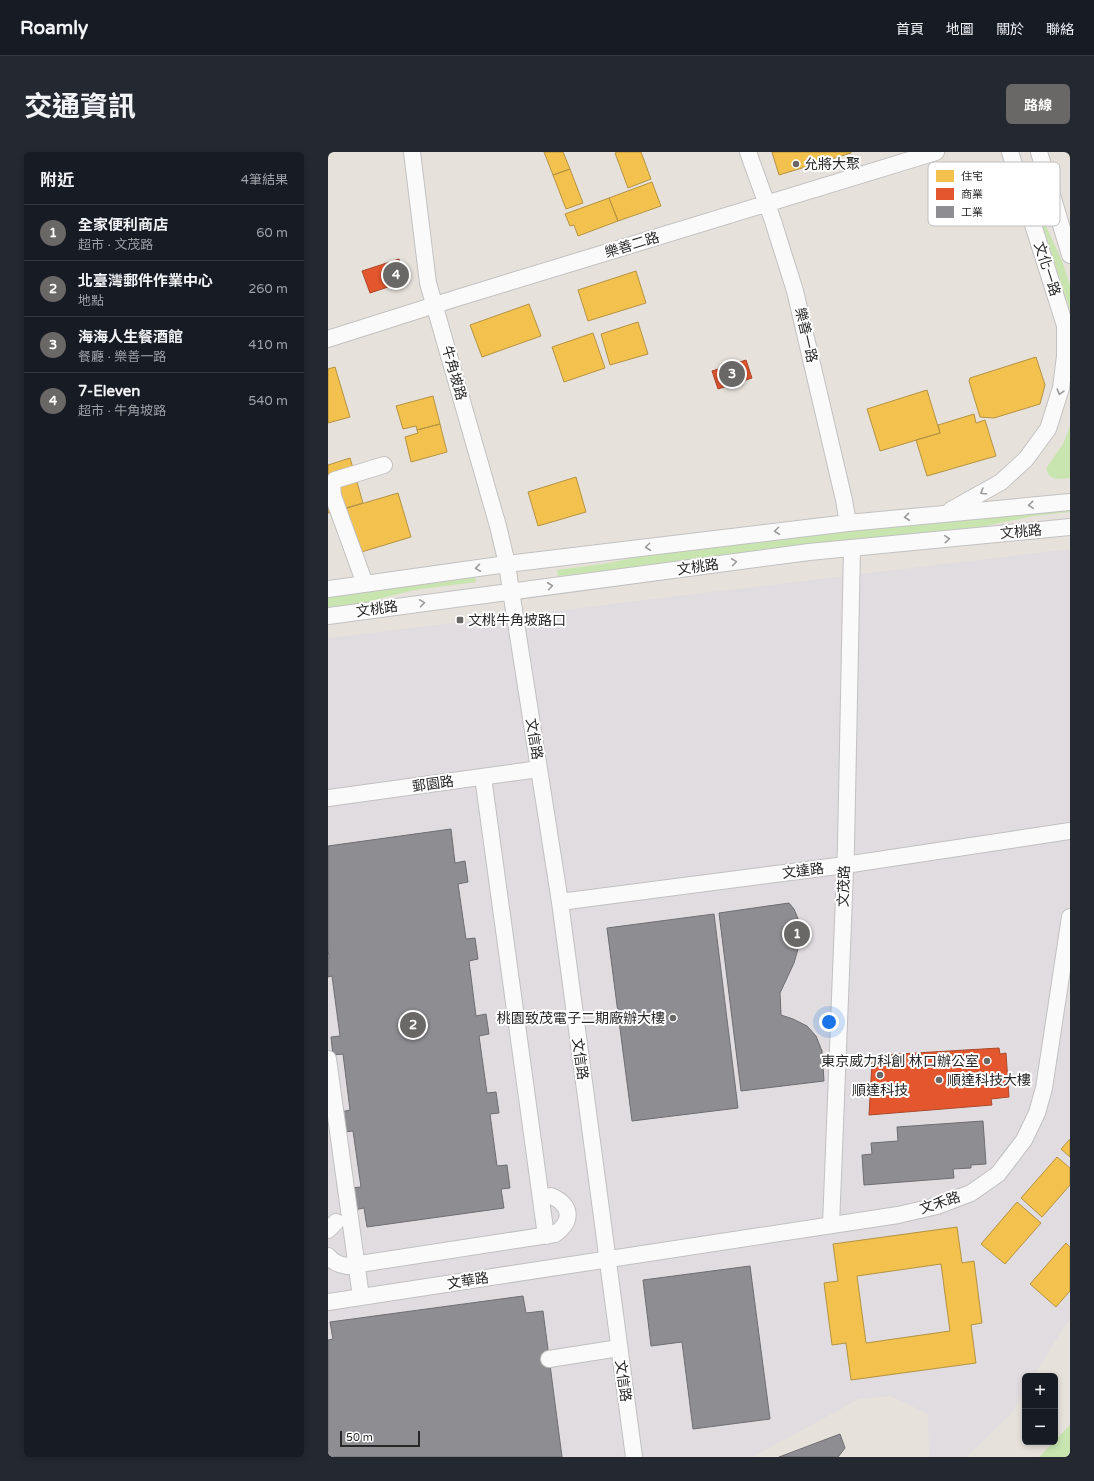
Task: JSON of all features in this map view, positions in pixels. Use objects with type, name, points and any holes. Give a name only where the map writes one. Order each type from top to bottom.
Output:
[{"type":"street","name":"牛角坡路","points":[[412,152],[426,272],[498,526],[507,564],[511,591]]},
{"type":"street","name":"樂善一路","points":[[748,152],[767,203],[795,291],[844,500],[848,523]]},
{"type":"street","name":"樂善二路","points":[[328,339],[936,152]]},
{"type":"street","name":"文化一路","points":[[1010,152],[1013,162]]},
{"type":"street","name":"文化一路","points":[[1039,152],[1042,162]]},
{"type":"street","name":"文化一路","points":[[1060,222],[1070,255]]},
{"type":"street","name":"文化一路","points":[[945,513],[1000,482],[1026,459],[1048,429],[1062,388],[1068,333],[1034,226]]},
{"type":"street","points":[[365,584],[333,496],[332,485],[335,480],[384,465]]},
{"type":"street","name":"文桃路","points":[[328,589],[507,564],[848,523],[1070,502]]},
{"type":"street","name":"文桃路","points":[[328,616],[511,591],[852,548],[1070,527]]},
{"type":"street","name":"文茂路","points":[[831,1225],[845,865],[852,548]]},
{"type":"street","name":"文信路","points":[[511,591],[560,902],[634,1457]]},
{"type":"street","name":"郵園路","points":[[328,798],[539,769]]},
{"type":"street","points":[[483,777],[546,1236]]},
{"type":"street","name":"文達路","points":[[560,902],[845,865],[1070,831]]},
{"type":"street","name":"文禾路","points":[[607,1259],[898,1215],[937,1206],[971,1193],[998,1174],[1024,1140],[1037,1113],[1044,1088],[1070,917]]},
{"type":"street","points":[[328,1060],[361,1297]]},
{"type":"street","points":[[328,1256],[341,1266],[356,1265],[554,1234],[561,1230],[567,1222],[568,1214],[566,1206],[560,1200],[551,1196]]},
{"type":"street","name":"文華路","points":[[328,1302],[607,1259]]},
{"type":"street","points":[[549,1359],[619,1348]]},
{"type":"shaded area","points":[[1070,549],[1070,1322],[1067,1322],[1036,1373],[1022,1373],[1022,1396],[1011,1414],[966,1457],[929,1457],[928,1414],[891,1396],[859,1399],[753,1457],[328,1457],[328,638]]},
{"type":"green space","points":[[1043,226],[1046,226],[1062,261],[1070,285],[1070,310]]},
{"type":"green space","points":[[1070,426],[1070,478],[1062,479],[1051,477],[1047,472],[1047,467],[1063,444]]},
{"type":"green space","points":[[1070,507],[1070,512],[1034,516],[985,526],[558,576],[557,570],[609,563],[660,552]]},
{"type":"green space","points":[[475,577],[476,582],[414,590],[367,602],[328,607],[328,596]]},
{"type":"green space","points":[[1070,1425],[1070,1457],[1039,1457],[1051,1445],[1058,1445],[1058,1437]]},
{"type":"building: 住宅","points":[[544,152],[563,152],[570,169],[553,175]]},
{"type":"building: 住宅","points":[[641,152],[651,179],[628,188],[615,153]]},
{"type":"building: 住宅","name":"允將大聚","points":[[772,152],[851,152],[851,153],[779,175]]},
{"type":"building: 住宅","points":[[570,169],[583,203],[566,209],[553,175]]},
{"type":"building: 住宅","points":[[652,182],[661,206],[618,221],[609,198]]},
{"type":"building: 住宅","points":[[609,198],[618,221],[578,236],[574,225],[570,226],[565,214]]},
{"type":"building: 住宅","points":[[636,271],[646,303],[588,321],[578,290]]},
{"type":"building: 住宅","points":[[529,304],[541,336],[482,357],[470,325]]},
{"type":"building: 住宅","points":[[638,322],[648,354],[610,365],[601,334]]},
{"type":"building: 住宅","points":[[593,333],[605,368],[564,382],[552,347]]},
{"type":"building: 住宅","points":[[1036,357],[1045,385],[1040,404],[994,418],[980,417],[969,381],[970,378]]},
{"type":"building: 住宅","points":[[335,367],[350,417],[328,423],[328,369]]},
{"type":"building: 住宅","points":[[927,390],[940,433],[880,451],[867,409]]},
{"type":"building: 住宅","points":[[433,396],[440,424],[417,430],[416,426],[403,429],[396,406]]},
{"type":"building: 住宅","points":[[974,414],[976,423],[985,420],[996,456],[927,476],[916,440],[940,433],[938,425]]},
{"type":"building: 住宅","points":[[440,424],[447,452],[411,462],[405,437],[418,433],[417,430]]},
{"type":"building: 住宅","points":[[350,458],[363,503],[328,513],[328,465]]},
{"type":"building: 住宅","points":[[576,477],[586,512],[538,526],[528,492]]},
{"type":"building: 住宅","points":[[398,493],[411,537],[358,553],[344,509]]},
{"type":"building: 住宅","points":[[1070,1139],[1070,1157],[1061,1149]]},
{"type":"building: 住宅","points":[[1057,1157],[1070,1168],[1070,1185],[1042,1217],[1021,1198]]},
{"type":"building: 住宅","points":[[1017,1202],[1041,1223],[1005,1264],[981,1244]]},
{"type":"building: 住宅","points":[[957,1227],[962,1263],[974,1261],[982,1323],[971,1325],[976,1363],[851,1380],[846,1343],[832,1345],[824,1283],[838,1281],[833,1244]],"holes":[[[941,1264],[950,1331],[866,1343],[857,1276]]]},
{"type":"building: 住宅","points":[[1066,1243],[1070,1247],[1070,1291],[1056,1307],[1030,1284]]},
{"type":"building: 商業","points":[[399,259],[406,281],[370,293],[362,271]]},
{"type":"building: 商業","points":[[746,360],[752,378],[718,389],[712,371]]},
{"type":"building: 商業","name":"順達科技大樓","points":[[999,1048],[1000,1054],[1006,1053],[1009,1097],[991,1099],[992,1105],[869,1115],[872,1062],[883,1061],[882,1055]]},
{"type":"building: 工業","points":[[451,829],[455,863],[465,861],[468,882],[458,884],[466,939],[475,938],[478,959],[469,961],[476,1016],[486,1014],[489,1034],[479,1036],[487,1093],[496,1092],[499,1113],[490,1114],[497,1166],[507,1165],[510,1188],[501,1189],[504,1208],[367,1227],[364,1208],[354,1210],[351,1188],[361,1187],[353,1131],[344,1132],[341,1112],[350,1110],[343,1054],[333,1055],[331,1037],[340,1036],[332,976],[328,977],[328,846]]},
{"type":"building: 工業","points":[[789,903],[794,909],[799,921],[800,942],[794,963],[780,993],[781,1015],[807,1026],[816,1036],[822,1051],[824,1081],[741,1091],[719,913]]},
{"type":"building: 工業","name":"桃園致茂電子二期廠辦大樓","points":[[714,914],[738,1108],[632,1121],[607,928]]},
{"type":"building: 工業","points":[[983,1121],[986,1164],[971,1165],[971,1168],[953,1169],[954,1178],[864,1185],[862,1155],[872,1154],[871,1143],[898,1141],[897,1127]]},
{"type":"building: 工業","points":[[750,1266],[770,1419],[693,1429],[682,1342],[651,1346],[643,1280]]},
{"type":"building: 工業","points":[[523,1296],[526,1313],[543,1311],[562,1457],[328,1457],[328,1340],[333,1339],[330,1322]]},
{"type":"building: 工業","points":[[840,1434],[845,1448],[838,1457],[779,1457]]},
{"type":"place","name":"允將大聚","points":[[796,164]]},
{"type":"place","name":"7-Eleven","points":[[396,275]]},
{"type":"place","name":"海海人生餐酒館","points":[[732,374]]},
{"type":"place","name":"文桃牛角坡路口","points":[[460,620]]},
{"type":"place","name":"全家便利商店","points":[[797,934]]},
{"type":"place","name":"桃園致茂電子二期廠辦大樓","points":[[673,1018]]},
{"type":"place","name":"北臺灣郵件作業中心","points":[[413,1025]]},
{"type":"place","name":"東京威力科創 林口辦公室","points":[[987,1061]]},
{"type":"place","name":"順達科技","points":[[880,1075]]},
{"type":"place","name":"順達科技大樓","points":[[939,1080]]}]
